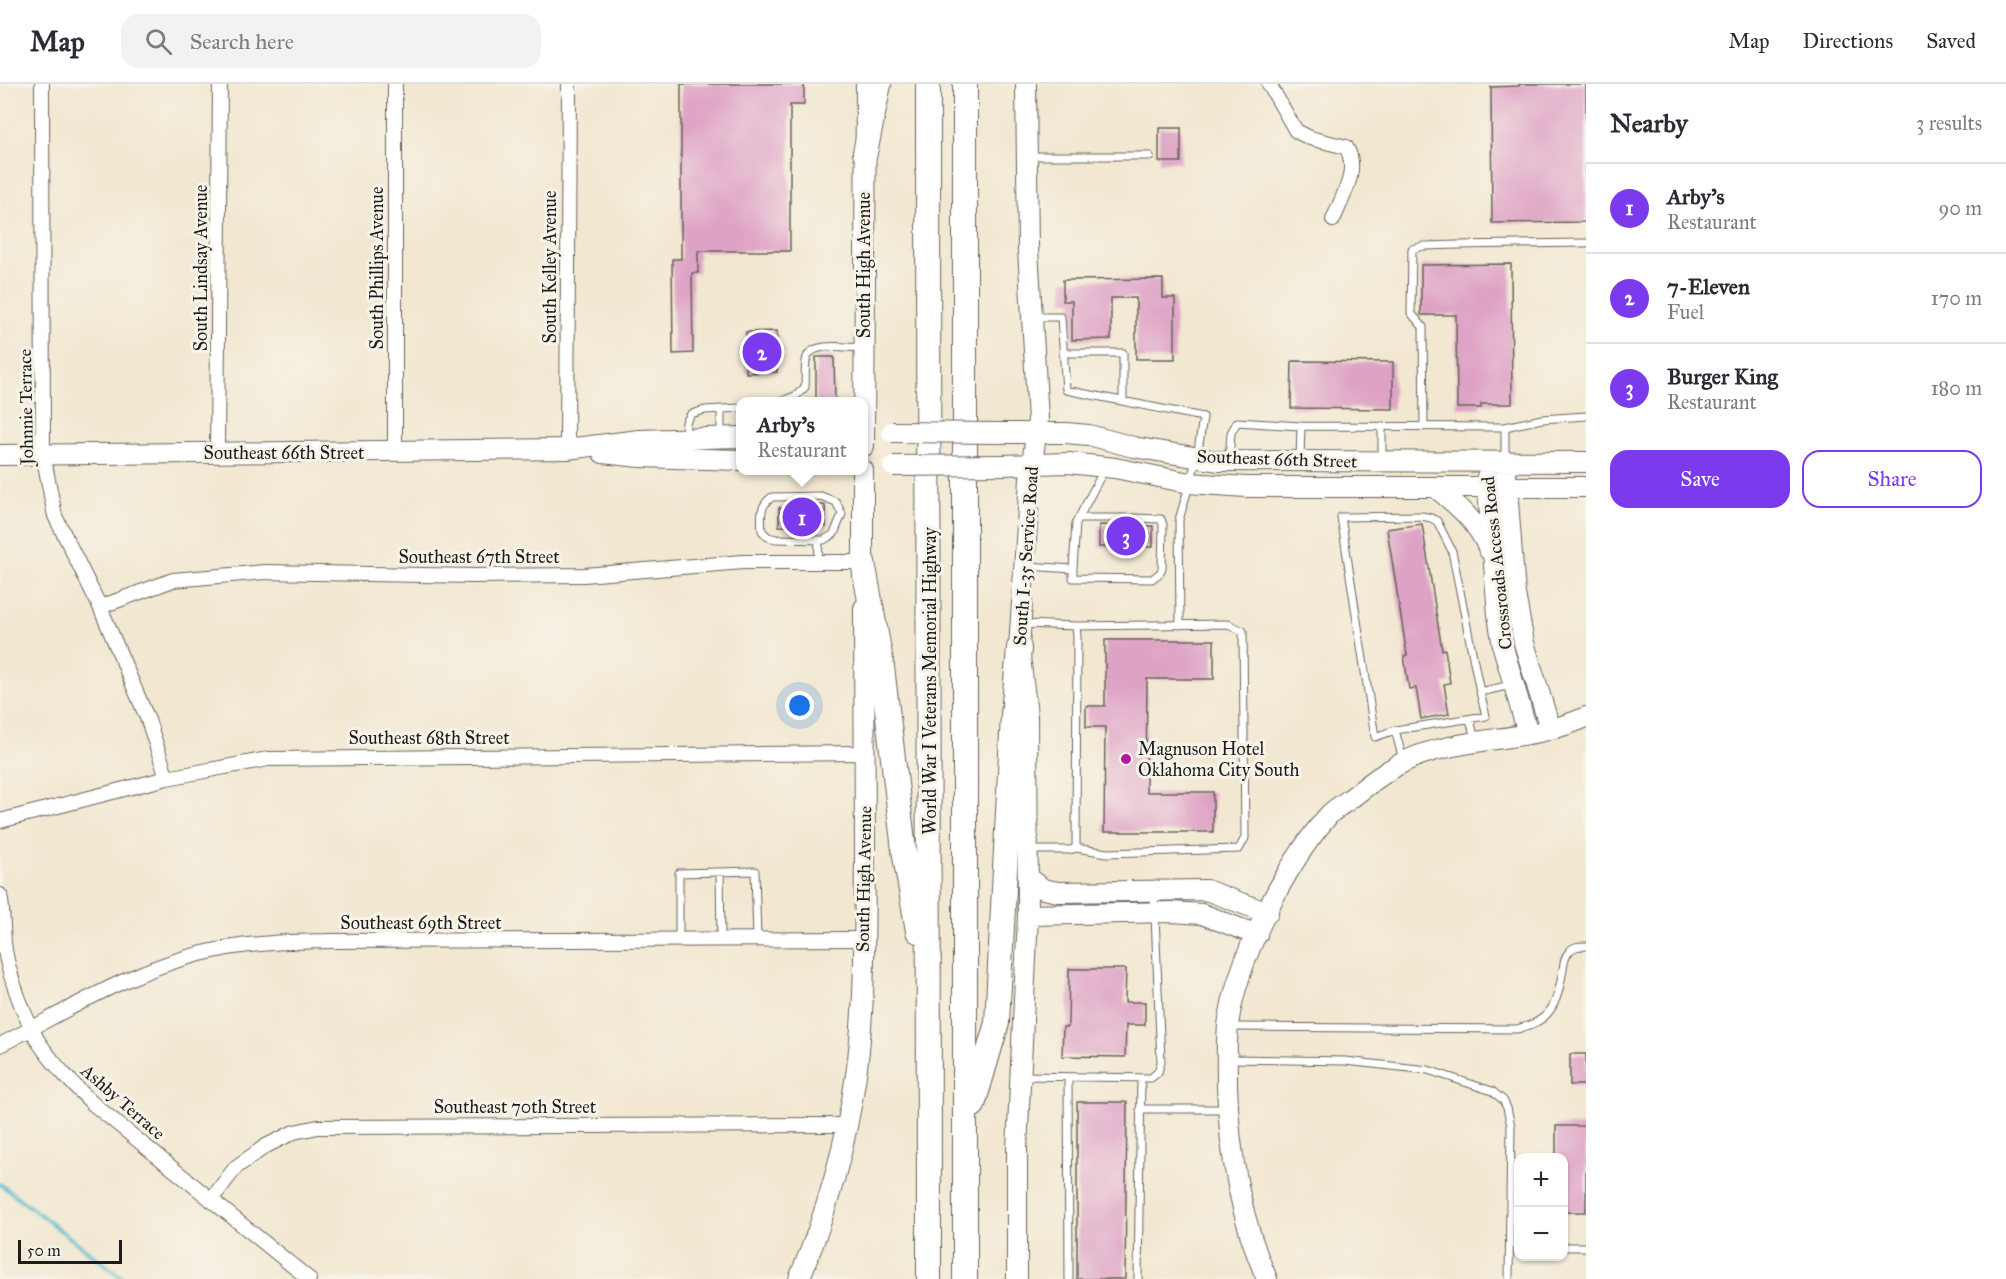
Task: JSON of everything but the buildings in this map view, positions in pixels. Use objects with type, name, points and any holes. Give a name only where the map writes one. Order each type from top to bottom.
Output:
[{"type":"highway","points":[[865,153],[879,84]]},
{"type":"highway","name":"World War I Veterans Memorial Highway","points":[[928,84],[929,1279]]},
{"type":"highway","name":"World War I Veterans Memorial Highway","points":[[965,84],[965,1279]]},
{"type":"highway","points":[[863,562],[884,677],[904,850],[929,988]]},
{"type":"highway","points":[[965,1133],[997,1023],[1013,715],[1020,636]]},
{"type":"street","name":"Johnnie Terrace","points":[[42,84],[43,454],[55,516],[99,607],[148,720],[167,778]]},
{"type":"street","name":"South Lindsay Avenue","points":[[217,453],[220,84]]},
{"type":"street","name":"South Phillips Avenue","points":[[395,84],[395,452]]},
{"type":"street","name":"South Kelley Avenue","points":[[567,449],[569,84]]},
{"type":"street","name":"South High Avenue","points":[[864,397],[866,84]]},
{"type":"street","name":"South I-35 Service Road","points":[[1017,1279],[1017,1149],[1028,915],[1027,715],[1020,636],[1032,465],[1038,419],[1026,156],[1026,84]]},
{"type":"street","points":[[1269,84],[1296,131],[1310,138],[1346,147],[1352,157],[1352,171],[1333,220]]},
{"type":"street","name":"Southeast 66th Street","points":[[868,434],[892,432],[1089,435],[1133,447],[1228,461],[1586,462]]},
{"type":"street","name":"Southeast 66th Street","points":[[0,455],[567,449],[639,440],[731,438]]},
{"type":"street","name":"Southeast 66th Street","points":[[567,449],[640,457],[736,460]]},
{"type":"street","name":"Crossroads Access Road","points":[[1496,462],[1498,487],[1524,643],[1550,728]]},
{"type":"street","name":"Southeast 66th Street","points":[[868,464],[892,466],[1068,463],[1106,467],[1189,483],[1246,487],[1586,487]]},
{"type":"street","name":"South High Avenue","points":[[799,1279],[819,1229],[838,1169],[856,1073],[864,939],[866,753],[863,475]]},
{"type":"street","points":[[1435,487],[1461,508],[1474,523],[1485,539],[1493,560]]},
{"type":"street","name":"Crossroads Access Road","points":[[1498,487],[1493,560],[1501,636],[1528,734]]},
{"type":"street","name":"Southeast 67th Street","points":[[99,607],[173,580],[265,572],[475,576],[584,575],[743,562],[863,562]]},
{"type":"street","points":[[1267,1279],[1248,1228],[1239,1194],[1227,1109],[1228,1027],[1240,976],[1290,867],[1330,814],[1379,776],[1411,759],[1476,743],[1528,734],[1586,717]]},
{"type":"street","name":"Southeast 68th Street","points":[[0,821],[167,778],[268,759],[866,753]]},
{"type":"street","points":[[1028,877],[1043,889],[1058,892],[1206,890],[1268,913]]},
{"type":"street","name":"Ashby Terrace","points":[[0,895],[5,949],[11,979],[32,1028],[66,1076],[92,1103],[309,1279]]},
{"type":"street","points":[[1028,915],[1202,914],[1257,935]]},
{"type":"street","name":"Southeast 69th Street","points":[[0,1045],[116,984],[180,960],[223,949],[286,942],[864,939]]},
{"type":"street","name":"Southeast 70th Street","points":[[211,1200],[236,1167],[294,1132],[318,1127],[847,1125]]},
{"type":"lane","points":[[1026,156],[1150,156]]},
{"type":"lane","points":[[1424,426],[1423,327],[1411,313],[1412,249],[1447,245],[1586,243]]},
{"type":"lane","points":[[1032,317],[1061,317],[1066,390],[1203,417],[1197,458],[1179,520],[1180,625]]},
{"type":"lane","points":[[799,397],[806,387],[806,360],[810,352],[820,347],[864,348]]},
{"type":"lane","points":[[1063,353],[1123,353],[1123,400]]},
{"type":"lane","points":[[685,439],[686,422],[690,414],[705,410],[736,408]]},
{"type":"lane","points":[[721,409],[731,438]]},
{"type":"lane","points":[[1228,461],[1231,433],[1237,422],[1301,426],[1505,427],[1542,419],[1586,416]]},
{"type":"lane","points":[[1300,462],[1301,426]]},
{"type":"lane","points":[[1382,426],[1382,462]]},
{"type":"lane","points":[[1496,462],[1505,427]]},
{"type":"lane","points":[[1079,518],[1161,519],[1163,525],[1162,569],[1157,577],[1152,579],[1073,578],[1076,523],[1106,467]]},
{"type":"lane","points":[[772,496],[822,496],[836,502],[842,514],[834,534],[825,540],[768,537],[762,531],[761,510],[772,496]]},
{"type":"lane","points":[[842,514],[863,513]]},
{"type":"lane","points":[[1422,516],[1437,521],[1452,551],[1486,716],[1470,719],[1395,730],[1375,737],[1341,517],[1422,516]]},
{"type":"lane","points":[[818,562],[819,540]]},
{"type":"lane","points":[[1024,566],[1073,569]]},
{"type":"lane","points":[[1020,636],[1076,626],[1228,624],[1243,630],[1245,838],[1239,849],[1107,853],[1076,848],[1028,850]]},
{"type":"lane","points":[[1076,626],[1076,848]]},
{"type":"lane","points":[[1480,692],[1513,684]]},
{"type":"lane","points":[[1470,719],[1476,743]]},
{"type":"lane","points":[[1395,730],[1404,763]]},
{"type":"lane","points":[[680,939],[680,873],[755,871],[757,939]]},
{"type":"lane","points":[[720,872],[721,939]]},
{"type":"lane","points":[[1020,1076],[1151,1078],[1158,1072],[1161,1062],[1154,890]]},
{"type":"lane","points":[[1228,1027],[1517,1029],[1533,1024],[1547,1014],[1555,1000],[1565,958],[1570,950],[1578,946],[1586,946]]},
{"type":"lane","points":[[1227,1059],[1345,1061],[1428,1070],[1492,1091],[1503,1100],[1511,1126],[1509,1279]]},
{"type":"lane","points":[[1068,1077],[1069,1279]]},
{"type":"lane","points":[[1138,1279],[1141,1078]]},
{"type":"lane","points":[[1140,1110],[1227,1109]]},
{"type":"lane","points":[[1509,1247],[1514,1247]]},
{"type":"lane","points":[[1568,1247],[1586,1247]]},
{"type":"waterway","points":[[0,1184],[124,1279]]},
{"type":"place","name":"7-Eleven","points":[[762,352]]},
{"type":"place","name":"Arby's","points":[[802,517]]},
{"type":"place","name":"Burger King","points":[[1126,536]]},
{"type":"place","name":"Magnuson Hotel Oklahoma City South","points":[[1126,759]]}]
